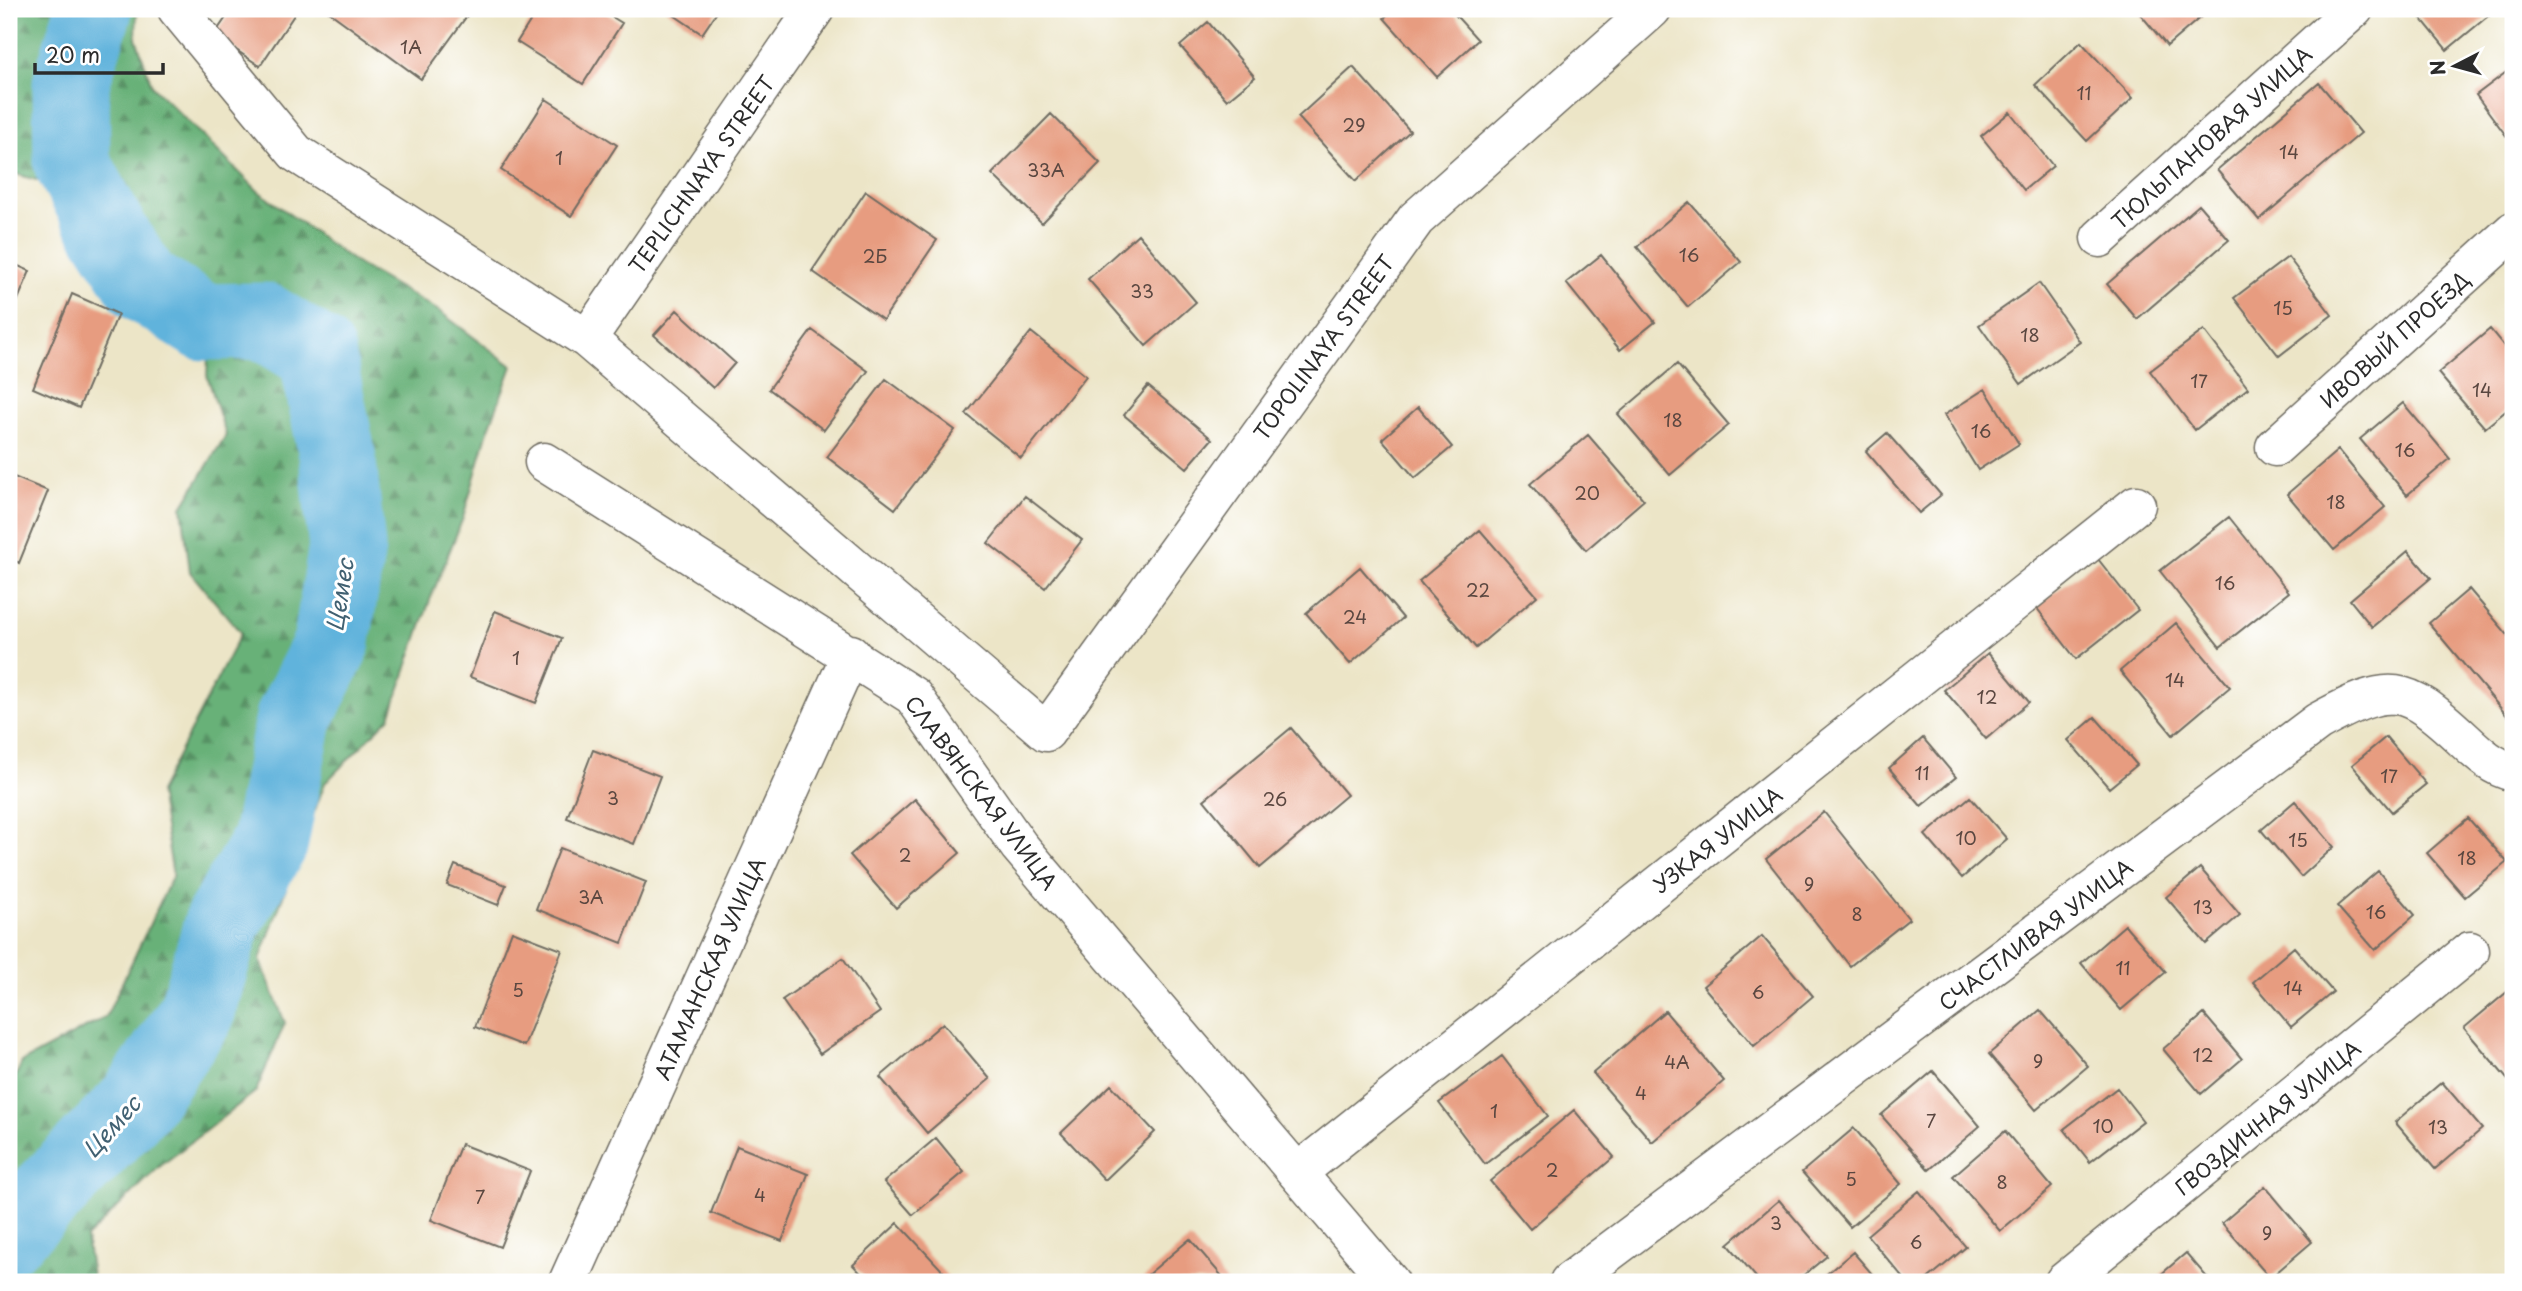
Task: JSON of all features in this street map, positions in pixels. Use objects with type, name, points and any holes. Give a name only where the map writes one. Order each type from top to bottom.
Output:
[{"type":"street","points":[[177,9],[296,153],[587,339]]},
{"type":"street","name":"TEPLICHNAYA STREET","points":[[587,339],[815,9]]},
{"type":"street","name":"TOPOLINAYA STREET","points":[[587,339],[1046,732],[1416,219],[1652,9]]},
{"type":"street","name":"ТЮЛЬПАНОВАЯ УЛИЦА","points":[[2100,238],[2354,9]]},
{"type":"street","name":"ИВОВЫЙ ПРОЕЗД","points":[[2275,447],[2513,231]]},
{"type":"street","name":"СЛАВЯНСКАЯ УЛИЦА","points":[[544,462],[851,654],[913,696],[1019,846],[1390,1282]]},
{"type":"street","name":"УЗКАЯ УЛИЦА","points":[[1297,1173],[2136,505]]},
{"type":"street","name":"АТАМАНСКАЯ УЛИЦА","points":[[568,1282],[851,654]]},
{"type":"street","name":"СЧАСТЛИВАЯ УЛИЦА","points":[[1569,1282],[2318,722],[2360,699],[2396,693],[2428,706],[2481,757],[2498,768],[2513,772]]},
{"type":"street","name":"ГВОЗДИЧНАЯ УЛИЦА","points":[[2064,1282],[2470,951]]},
{"type":"green space","points":[[9,9],[137,9],[136,38],[152,86],[258,191],[356,263],[439,311],[512,366],[487,434],[463,518],[430,600],[390,717],[325,783],[260,959],[285,1023],[256,1091],[158,1168],[86,1238],[93,1282],[9,1282],[9,1091],[22,1062],[106,1017],[173,875],[159,792],[241,633],[190,572],[182,507],[226,435],[207,375],[211,303],[163,268],[99,259],[79,219],[43,182],[9,172]]},
{"type":"building","points":[[232,9],[298,9],[260,66],[214,35]]},
{"type":"building","points":[[325,9],[463,9],[469,13],[421,79]]},
{"type":"building","points":[[538,9],[599,9],[622,23],[583,84],[517,42]]},
{"type":"building","points":[[665,9],[719,9],[702,34]]},
{"type":"building","points":[[1393,9],[1450,9],[1478,40],[1437,77],[1384,18]]},
{"type":"building","points":[[2136,9],[2210,9],[2167,46]]},
{"type":"building","points":[[2420,9],[2490,9],[2493,12],[2447,50],[2416,12]]},
{"type":"building","points":[[1208,22],[1255,77],[1227,100],[1180,46]]},
{"type":"building","points":[[2081,42],[2133,98],[2087,141],[2035,85]]},
{"type":"building","points":[[1353,67],[1410,131],[1356,181],[1298,117]]},
{"type":"building","points":[[2513,67],[2513,145],[2476,95]]},
{"type":"building","points":[[2319,83],[2361,133],[2259,220],[2217,170]]},
{"type":"building","points":[[546,99],[617,145],[571,216],[501,170]]},
{"type":"building","points":[[2010,112],[2053,166],[2024,190],[1981,136]]},
{"type":"building","points":[[1051,114],[1100,163],[1042,223],[992,174]]},
{"type":"building","points":[[866,191],[937,240],[883,320],[812,271]]},
{"type":"building","points":[[1689,202],[1741,262],[1688,307],[1637,247]]},
{"type":"building","points":[[2199,205],[2229,240],[2137,319],[2107,284]]},
{"type":"building","points":[[1138,234],[1196,302],[1146,346],[1088,279]]},
{"type":"building","points":[[1601,255],[1655,322],[1620,350],[1566,283]]},
{"type":"building","points":[[2288,257],[2332,315],[2279,356],[2234,298]]},
{"type":"building","points":[[9,262],[30,271],[9,321]]},
{"type":"building","points":[[2039,283],[2080,342],[2021,384],[1979,325]]},
{"type":"building","points":[[72,294],[118,314],[79,408],[33,388]]},
{"type":"building","points":[[677,310],[735,363],[713,388],[654,335]]},
{"type":"building","points":[[2490,329],[2513,357],[2513,405],[2485,428],[2438,373]]},
{"type":"building","points":[[812,330],[868,371],[824,430],[769,389]]},
{"type":"building","points":[[2204,330],[2248,388],[2195,430],[2150,371]]},
{"type":"building","points":[[1031,332],[1086,376],[1021,458],[966,414]]},
{"type":"building","points":[[1677,364],[1729,425],[1670,475],[1618,414]]},
{"type":"building","points":[[886,379],[955,430],[895,509],[827,457]]},
{"type":"building","points":[[1148,386],[1212,439],[1187,468],[1124,415]]},
{"type":"building","points":[[1985,389],[2019,444],[1978,470],[1944,415]]},
{"type":"building","points":[[2403,403],[2450,459],[2407,495],[2360,439]]},
{"type":"building","points":[[1418,407],[1452,447],[1415,478],[1382,439]]},
{"type":"building","points":[[1887,433],[1941,495],[1919,513],[1866,451]]},
{"type":"building","points":[[1588,435],[1644,500],[1586,550],[1530,484]]},
{"type":"building","points":[[2338,450],[2385,507],[2334,550],[2287,494]]},
{"type":"building","points":[[9,475],[48,491],[19,563],[9,558]]},
{"type":"building","points":[[1025,496],[1082,540],[1045,588],[988,543]]},
{"type":"building","points":[[2229,517],[2289,592],[2220,647],[2160,571]]},
{"type":"building","points":[[1480,530],[1537,596],[1476,648],[1419,581]]},
{"type":"building","points":[[2408,551],[2431,578],[2372,627],[2350,600]]},
{"type":"building","points":[[2098,559],[2138,610],[2076,659],[2036,607]]},
{"type":"building","points":[[1360,567],[1403,618],[1350,664],[1306,613]]},
{"type":"building","points":[[2469,589],[2513,641],[2513,723],[2429,623]]},
{"type":"building","points":[[495,611],[562,638],[536,703],[470,677]]},
{"type":"building","points":[[2176,623],[2230,687],[2173,735],[2120,671]]},
{"type":"building","points":[[1988,653],[2029,702],[1986,739],[1944,690]]},
{"type":"building","points":[[2095,717],[2137,765],[2109,788],[2068,740]]},
{"type":"building","points":[[1291,728],[1347,795],[1260,868],[1204,800]]},
{"type":"building","points":[[2386,737],[2426,784],[2392,812],[2352,765]]},
{"type":"building","points":[[1923,738],[1956,777],[1921,806],[1889,768]]},
{"type":"building","points":[[593,750],[660,776],[634,844],[567,818]]},
{"type":"building","points":[[1970,797],[2007,839],[1962,878],[1925,835]]},
{"type":"building","points":[[915,799],[960,853],[896,908],[850,855]]},
{"type":"building","points":[[2295,801],[2334,847],[2301,877],[2261,830]]},
{"type":"building","points":[[1824,812],[1909,919],[1850,966],[1766,859]]},
{"type":"building","points":[[2468,818],[2507,862],[2465,897],[2427,853]]},
{"type":"building","points":[[560,848],[646,882],[622,943],[536,909]]},
{"type":"building","points":[[455,865],[506,885],[498,905],[447,885]]},
{"type":"building","points":[[2200,868],[2240,915],[2206,944],[2166,897]]},
{"type":"building","points":[[2378,871],[2415,915],[2375,950],[2337,906]]},
{"type":"building","points":[[2125,925],[2166,972],[2121,1010],[2081,963]]},
{"type":"building","points":[[512,931],[562,950],[524,1046],[475,1027]]},
{"type":"building","points":[[1762,936],[1813,996],[1754,1046],[1703,986]]},
{"type":"building","points":[[2294,947],[2333,992],[2291,1027],[2253,982]]},
{"type":"building","points":[[843,958],[880,1012],[820,1054],[782,1000]]},
{"type":"building","points":[[2513,987],[2513,1086],[2464,1028]]},
{"type":"building","points":[[2040,1010],[2088,1066],[2036,1110],[1989,1054]]},
{"type":"building","points":[[1665,1011],[1724,1081],[1652,1142],[1593,1073]]},
{"type":"building","points":[[2204,1014],[2242,1059],[2201,1094],[2163,1049]]},
{"type":"building","points":[[943,1023],[990,1079],[927,1133],[880,1077]]},
{"type":"building","points":[[1502,1056],[1548,1116],[1485,1164],[1439,1103]]},
{"type":"building","points":[[1933,1071],[1980,1126],[1929,1170],[1881,1115]]},
{"type":"building","points":[[2442,1082],[2482,1129],[2435,1169],[2395,1122]]},
{"type":"building","points":[[1111,1085],[1155,1132],[1105,1180],[1061,1133]]},
{"type":"building","points":[[2117,1088],[2143,1121],[2090,1162],[2064,1129]]},
{"type":"building","points":[[1574,1110],[1614,1157],[1530,1229],[1490,1181]]},
{"type":"building","points":[[1854,1128],[1901,1184],[1850,1227],[1802,1172]]},
{"type":"building","points":[[2005,1131],[2052,1187],[2000,1231],[1953,1176]]},
{"type":"building","points":[[936,1138],[964,1172],[913,1215],[884,1182]]},
{"type":"building","points":[[461,1144],[530,1171],[500,1247],[431,1220]]},
{"type":"building","points":[[737,1146],[808,1174],[782,1241],[711,1213]]},
{"type":"building","points":[[2265,1186],[2312,1242],[2270,1278],[2222,1223]]},
{"type":"building","points":[[1919,1191],[1966,1247],[1924,1282],[1907,1282],[1867,1235]]},
{"type":"building","points":[[1779,1200],[1827,1256],[1795,1282],[1760,1282],[1728,1244]]},
{"type":"building","points":[[898,1223],[953,1282],[869,1282],[853,1265]]},
{"type":"building","points":[[1190,1239],[1227,1282],[1139,1282]]},
{"type":"building","points":[[1853,1252],[1879,1282],[1817,1282]]},
{"type":"building","points":[[2186,1253],[2211,1282],[2152,1282]]},
{"type":"waterway","name":"Цемес","points":[[9,1234],[135,1104],[196,1014],[223,921],[270,842],[294,718],[331,645],[347,547],[337,454],[317,354],[264,321],[203,322],[143,284],[107,228],[72,163],[71,83],[94,9]]}]
